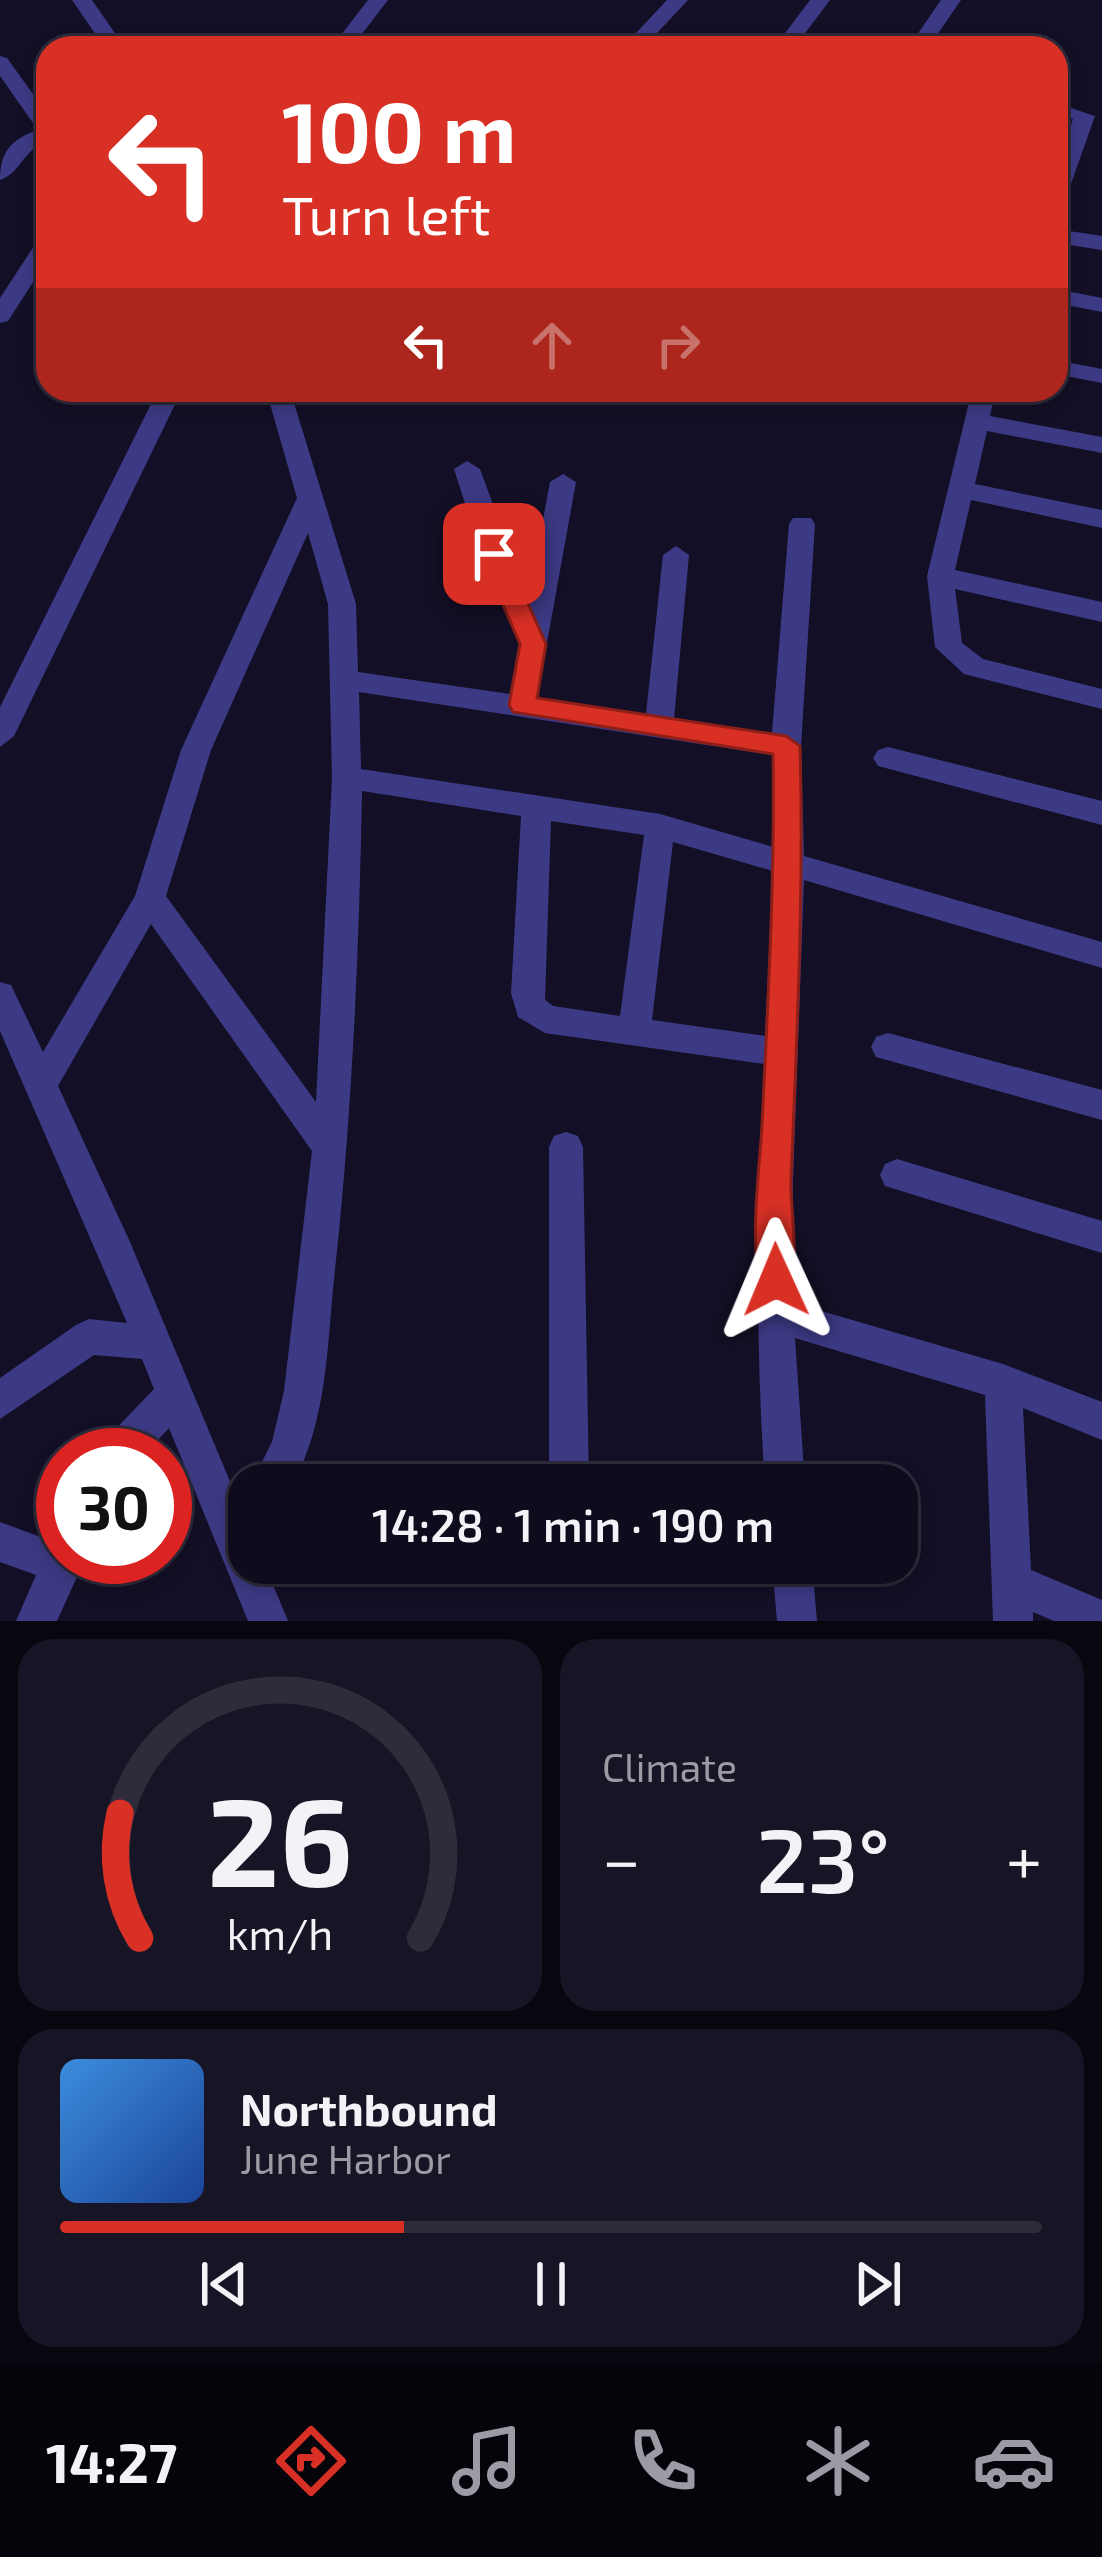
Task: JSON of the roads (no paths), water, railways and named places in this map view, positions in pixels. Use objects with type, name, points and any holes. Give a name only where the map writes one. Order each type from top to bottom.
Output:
[{"type":"street","points":[[82,0],[107,36]]},
{"type":"street","points":[[350,36],[378,0]]},
{"type":"street","points":[[644,36],[678,0]]},
{"type":"street","points":[[793,36],[820,0]]},
{"type":"street","points":[[926,36],[951,0]]},
{"type":"street","points":[[0,62],[9,94],[36,120]]},
{"type":"street","points":[[1068,170],[1093,117]]},
{"type":"street","points":[[0,174],[24,142],[36,137]]},
{"type":"street","points":[[1068,238],[1102,243]]},
{"type":"street","points":[[0,316],[36,260]]},
{"type":"street","points":[[1068,298],[1102,305]]},
{"type":"street","points":[[1068,369],[1102,376]]},
{"type":"street","points":[[0,736],[164,402]]},
{"type":"street","points":[[278,1464],[301,1404],[332,1151],[343,988],[347,778],[342,604],[282,402]]},
{"type":"street","points":[[980,402],[940,576],[949,647],[974,668],[1102,699]]},
{"type":"street","points":[[974,421],[1102,445]]},
{"type":"street","points":[[467,469],[494,554],[533,644]]},
{"type":"street","points":[[522,705],[562,482]]},
{"type":"street","points":[[958,489],[1102,519]]},
{"type":"street","points":[[41,1085],[150,898],[196,750],[310,498]]},
{"type":"street","points":[[784,1464],[776,1315],[780,1052],[789,860],[786,746],[802,524]]},
{"type":"street","points":[[659,727],[676,555]]},
{"type":"street","points":[[940,576],[1102,612]]},
{"type":"street","points":[[344,680],[786,746]]},
{"type":"street","points":[[888,758],[1102,813]]},
{"type":"street","points":[[347,778],[660,826],[1102,955]]},
{"type":"street","points":[[537,805],[530,1007],[544,1018],[780,1052]]},
{"type":"street","points":[[634,1033],[660,826]]},
{"type":"street","points":[[150,898],[332,1151]]},
{"type":"street","points":[[0,995],[175,1394],[228,1495]]},
{"type":"street","points":[[888,1047],[1102,1106]]},
{"type":"street","points":[[566,1147],[569,1464]]},
{"type":"street","points":[[897,1175],[1102,1237]]},
{"type":"street","points":[[776,1315],[1003,1382],[1102,1421]]},
{"type":"street","points":[[0,1401],[89,1337],[154,1343]]},
{"type":"street","points":[[1003,1382],[1012,1602],[1102,1621]]},
{"type":"street","points":[[143,1428],[175,1394]]},
{"type":"street","points":[[0,1542],[36,1553]]},
{"type":"street","points":[[36,1621],[53,1584]]},
{"type":"street","points":[[259,1584],[268,1621]]},
{"type":"street","points":[[794,1584],[797,1621]]}]
